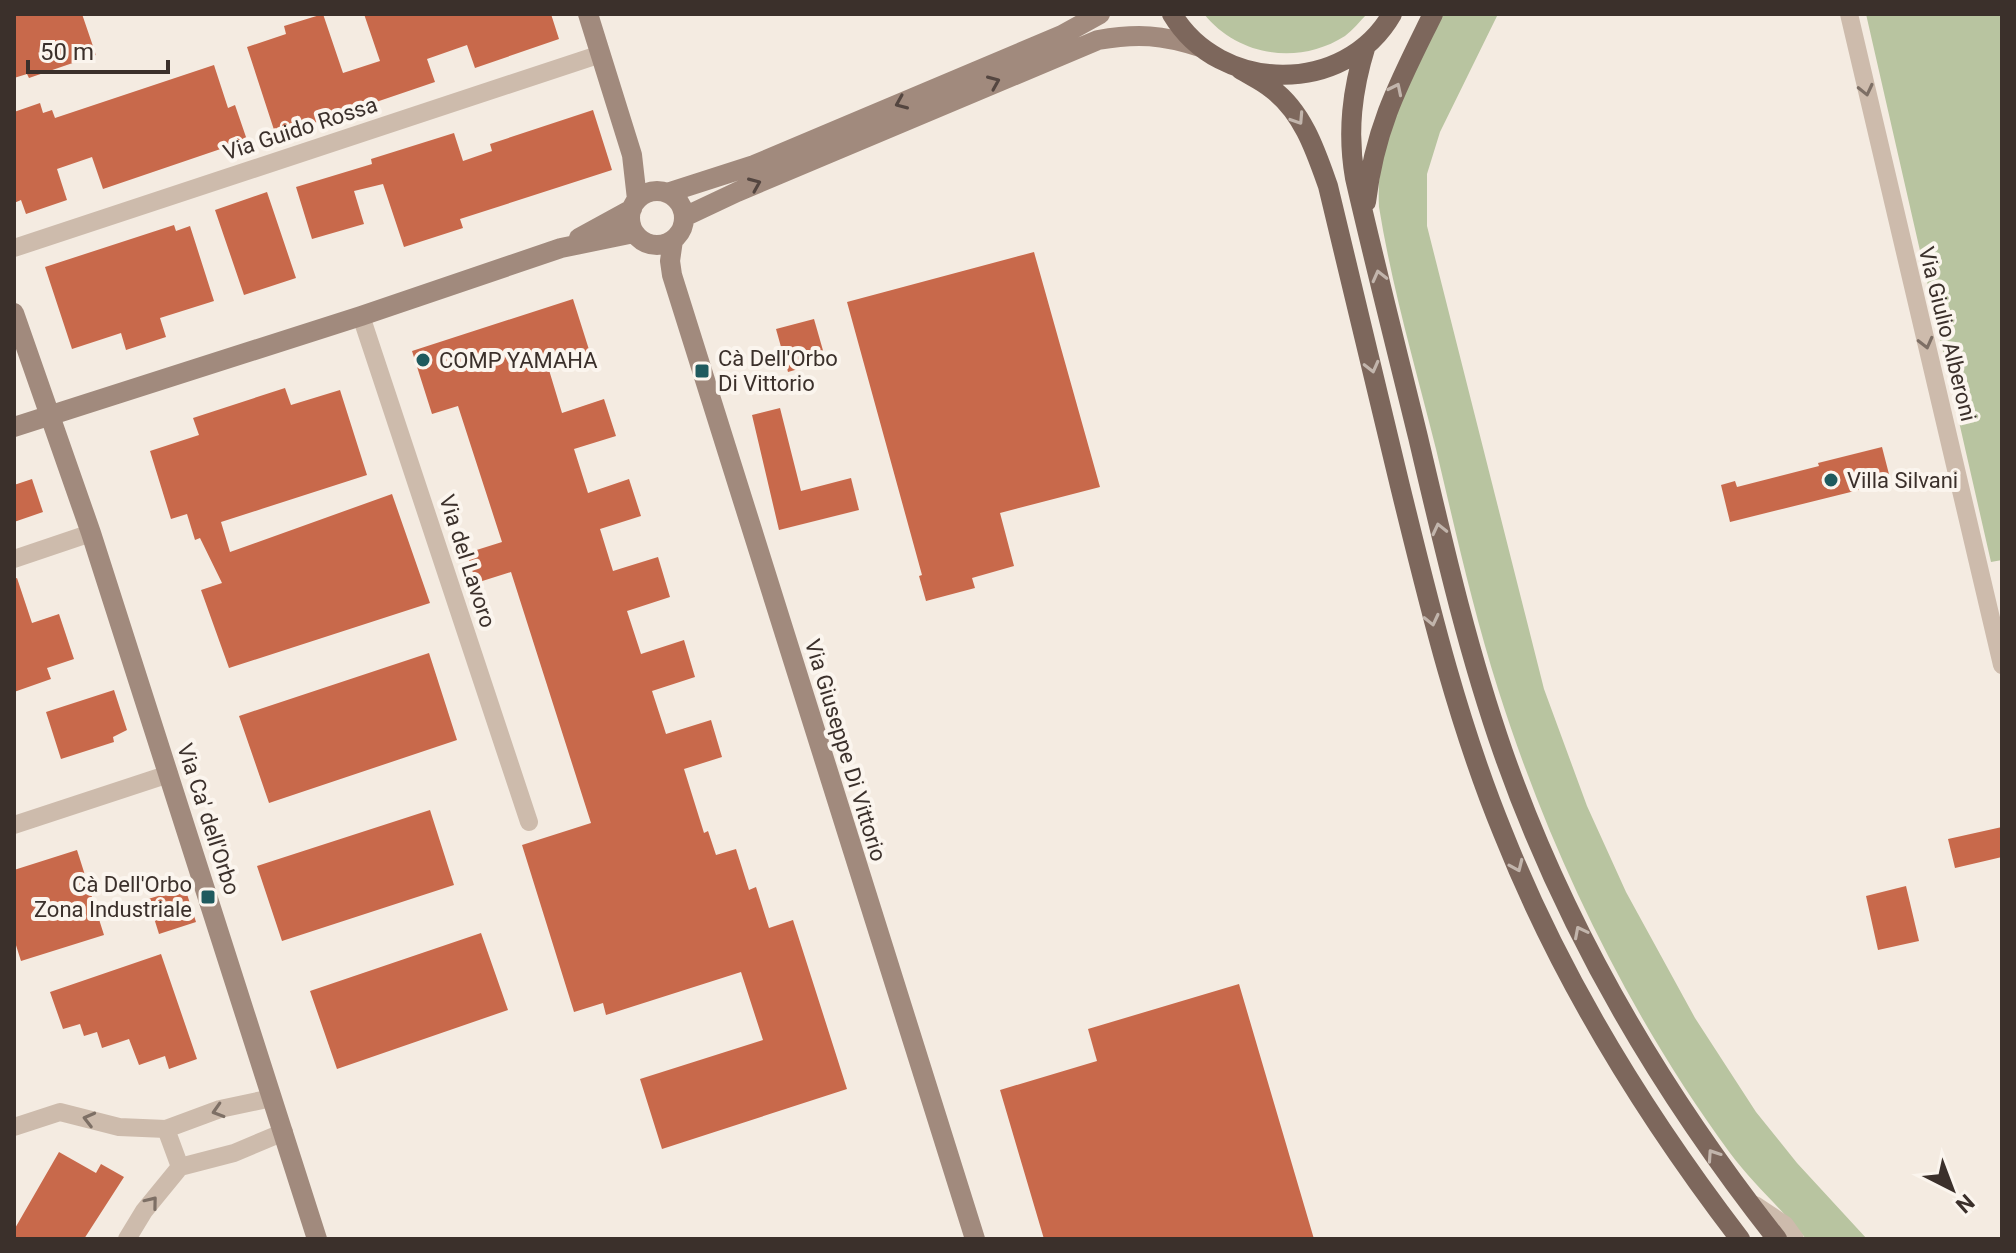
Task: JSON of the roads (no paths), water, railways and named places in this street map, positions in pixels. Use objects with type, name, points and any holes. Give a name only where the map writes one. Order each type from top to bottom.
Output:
[{"type":"main road","points":[[1172,14],[1200,47],[1274,90],[1294,112],[1312,143],[1328,186],[1437,638],[1503,834],[1575,986],[1620,1065],[1684,1165],[1740,1239]]},
{"type":"main road","points":[[1240,69],[1266,75],[1293,76],[1320,70],[1344,60],[1366,45],[1392,14]]},
{"type":"main road","points":[[1364,218],[1370,170],[1387,107],[1433,14]]},
{"type":"main road","points":[[1366,45],[1349,128],[1350,153],[1449,572],[1504,753],[1568,909],[1608,985],[1682,1109],[1777,1239]]},
{"type":"street","points":[[588,14],[648,198]]},
{"type":"street","points":[[14,427],[361,316],[561,248],[648,198],[754,165],[1062,35],[1100,14]]},
{"type":"street","name":"Via Giulio Alberoni","points":[[1849,14],[2002,665]]},
{"type":"street","points":[[684,217],[1098,40],[1131,34],[1174,39],[1200,47]]},
{"type":"street","name":"Via Guido Rossa","points":[[14,248],[601,54]]},
{"type":"street","points":[[561,248],[642,239],[658,245],[673,240],[683,226],[684,217],[679,203],[648,198]]},
{"type":"street","points":[[642,239],[630,217],[648,198]]},
{"type":"street","name":"Via Giuseppe Di Vittorio","points":[[642,239],[672,275]]},
{"type":"street","name":"Via Giuseppe Di Vittorio","points":[[673,240],[672,275],[975,1239]]},
{"type":"street","name":"Via Ca' dell'Orbo","points":[[14,313],[91,533],[317,1239]]},
{"type":"street","name":"Via del Lavoro","points":[[361,316],[529,822]]},
{"type":"street","points":[[14,559],[91,533]]},
{"type":"street","points":[[14,825],[169,774]]},
{"type":"street","points":[[14,1127],[60,1112],[119,1127],[166,1129],[220,1109],[272,1098]]},
{"type":"street","points":[[166,1129],[180,1167]]},
{"type":"street","points":[[127,1239],[144,1211],[180,1167],[234,1153],[284,1132]]},
{"type":"street","points":[[1744,1197],[1785,1225],[1795,1239]]},
{"type":"place","name":"COMP YAMAHA","points":[[423,360]]},
{"type":"place","name":"Cà Dell'Orbo Di Vittorio","points":[[702,371]]},
{"type":"place","name":"Villa Silvani","points":[[1831,480]]},
{"type":"place","name":"Cà Dell'Orbo Zona Industriale","points":[[208,897]]}]
